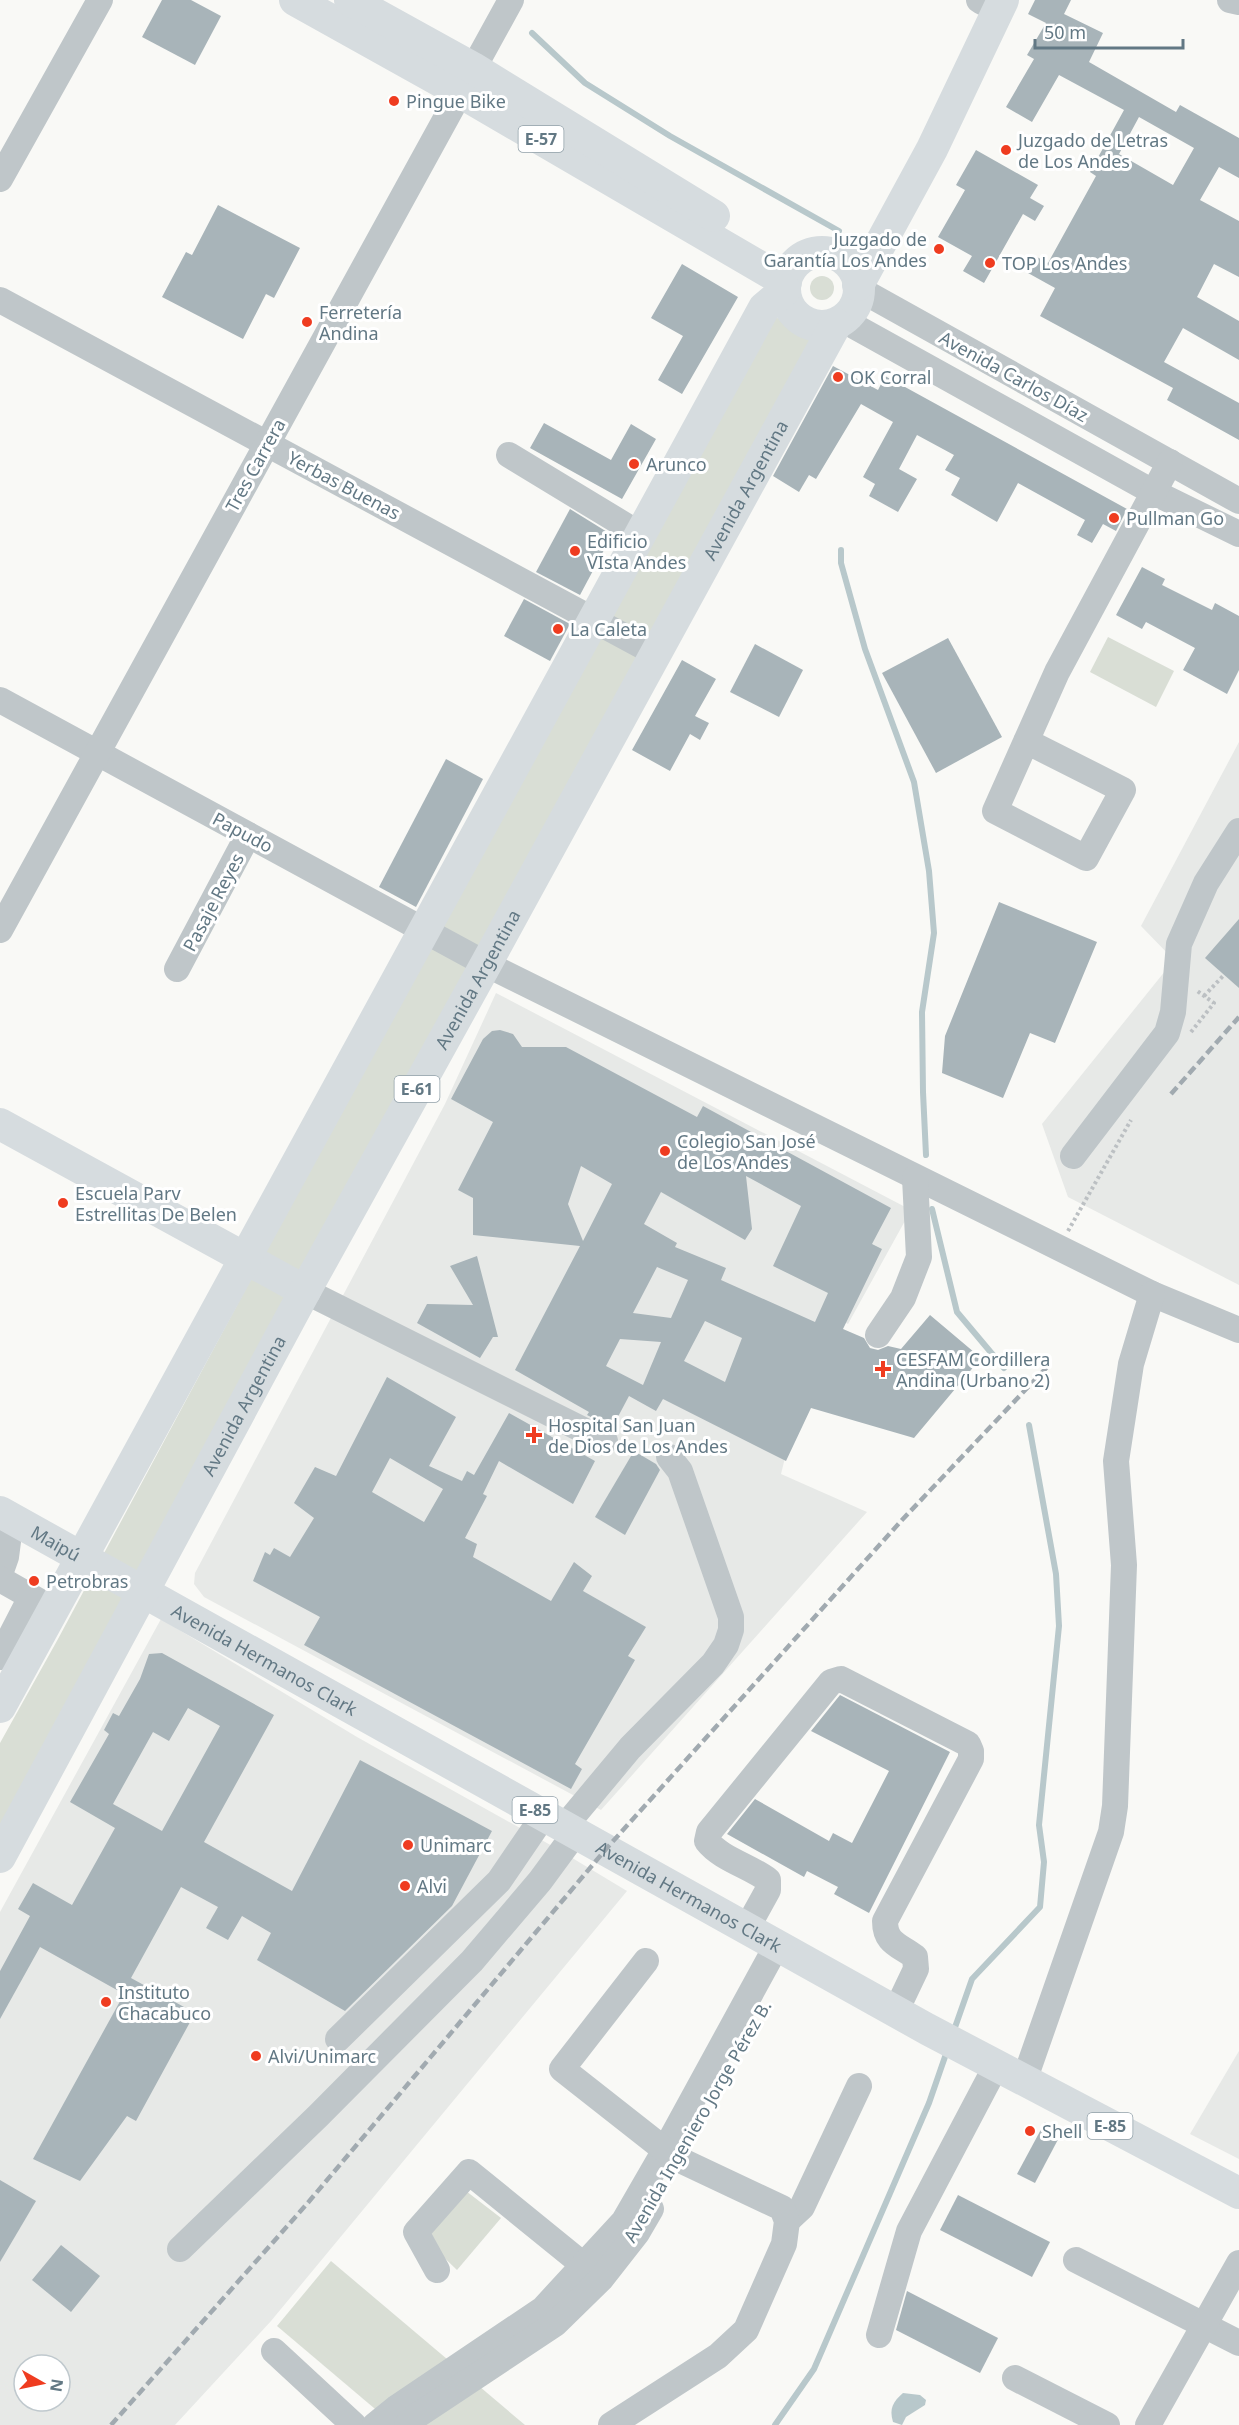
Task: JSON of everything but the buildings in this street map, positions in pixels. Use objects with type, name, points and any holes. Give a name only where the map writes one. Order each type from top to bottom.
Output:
[{"type":"main road","name":"E-57","points":[[295,0],[467,80]]},
{"type":"main road","name":"E-57","points":[[350,0],[467,80],[788,279]]},
{"type":"main road","name":"E-61","points":[[855,279],[932,149],[959,93],[992,0]]},
{"type":"main road","name":"E-61","points":[[855,279],[992,0]]},
{"type":"main road","points":[[3,1693],[42,1603],[83,1557],[764,308],[806,256],[821,252],[835,255],[855,279]]},
{"type":"main road","points":[[788,279],[789,306],[805,322],[821,326],[840,322]]},
{"type":"main road","name":"Avenida Argentina","points":[[0,1857],[305,1291],[840,322],[855,306],[855,279]]},
{"type":"main road","points":[[0,1125],[305,1291]]},
{"type":"main road","name":"Maipú","points":[[5,1515],[144,1591]]},
{"type":"main road","name":"Avenida Hermanos Clark","points":[[144,1591],[927,2029],[1239,2193]]},
{"type":"street","points":[[0,179],[100,0]]},
{"type":"street","name":"Tres Carrera","points":[[0,930],[511,0]]},
{"type":"street","points":[[1230,0],[1239,2]]},
{"type":"street","name":"Avenida Carlos Díaz","points":[[855,279],[1239,501]]},
{"type":"street","name":"Yerbas Buenas","points":[[0,300],[657,654]]},
{"type":"street","name":"Avenida Carlos Díaz","points":[[840,322],[1154,492],[1239,534]]},
{"type":"street","points":[[509,455],[641,535]]},
{"type":"street","points":[[1026,741],[1123,790],[1086,858],[995,811],[1056,672],[1170,462]]},
{"type":"street","name":"Papudo","points":[[0,700],[486,964],[1152,1294],[1239,1330]]},
{"type":"street","points":[[1073,1156],[1167,1033],[1173,1012],[1179,944],[1206,883],[1239,831]]},
{"type":"street","name":"Pasaje Reyes","points":[[177,969],[248,835]]},
{"type":"street","points":[[878,1335],[903,1298],[919,1257],[915,1178]]},
{"type":"street","points":[[305,1291],[605,1441]]},
{"type":"street","points":[[1024,2081],[1111,1832],[1115,1806],[1124,1566],[1116,1461],[1131,1364],[1152,1294]]},
{"type":"street","points":[[338,2039],[499,1881],[562,1824],[630,1748],[713,1664],[726,1645],[731,1630],[731,1617],[680,1471],[669,1457]]},
{"type":"street","points":[[0,1574],[6,1557],[5,1515]]},
{"type":"street","points":[[0,1579],[42,1603],[0,1657]]},
{"type":"street","points":[[747,1928],[768,1890],[768,1880],[713,1848],[707,1841],[710,1832],[831,1682],[841,1679],[968,1744],[971,1750],[970,1759],[885,1921],[885,1932],[890,1941],[915,1957],[916,1969],[896,2011]]},
{"type":"street","points":[[180,2249],[284,2150],[465,1969],[521,1905],[562,1824]]},
{"type":"street","name":"Avenida Ingeniero Jorge Pérez B.","points":[[375,2425],[396,2408],[507,2344],[555,2324],[593,2272],[637,2233],[672,2155],[784,1949]]},
{"type":"street","points":[[611,2425],[718,2356],[746,2330],[784,2244],[787,2221],[782,2208],[672,2155],[562,2069],[646,1961]]},
{"type":"street","points":[[879,2335],[909,2231],[989,2062]]},
{"type":"street","points":[[787,2221],[802,2207],[859,2086]]},
{"type":"street","points":[[437,2270],[416,2232],[469,2172],[593,2272]]},
{"type":"street","points":[[1076,2259],[1239,2343]]},
{"type":"street","points":[[1148,2425],[1239,2263]]},
{"type":"street","name":"Avenida Ingeniero Jorge Pérez B.","points":[[407,2425],[507,2344]]},
{"type":"street","points":[[274,2351],[354,2425]]},
{"type":"street","points":[[1015,2378],[1107,2425]]},
{"type":"path","points":[[1203,996],[1224,975]]},
{"type":"shaded area","points":[[822,276],[831,279],[834,288],[831,297],[822,300],[813,297],[810,288],[813,279]]},
{"type":"shaded area","points":[[769,313],[813,339],[0,1851],[0,1743],[58,1639]]},
{"type":"shaded area","points":[[1108,637],[1174,671],[1156,707],[1090,672]]},
{"type":"shaded area","points":[[1239,742],[1239,1285],[1068,1197],[1042,1124],[1174,960],[1141,926]]},
{"type":"shaded area","name":"Hospital San Juan de Dios de Los Andes","points":[[496,993],[911,1210],[848,1324],[822,1308],[781,1474],[867,1512],[601,1810],[204,1597],[194,1584],[195,1573],[445,1104]]},
{"type":"shaded area","points":[[161,1619],[357,1737],[554,1847],[627,1891],[271,2321],[175,2425],[0,2425],[0,1912]]},
{"type":"shaded area","points":[[1239,2051],[1239,2159],[1190,2134]]},
{"type":"shaded area","points":[[466,2191],[501,2218],[457,2270],[428,2242],[427,2230]]},
{"type":"shaded area","points":[[331,2261],[525,2425],[394,2425],[277,2326]]},
{"type":"shaded area","points":[[903,2393],[920,2395],[926,2400],[925,2405],[906,2417],[902,2425],[893,2422],[891,2413],[894,2402]]},
{"type":"waterway","points":[[532,33],[585,83],[670,136],[839,231]]},
{"type":"waterway","points":[[841,550],[841,563],[865,649],[914,782],[929,871],[934,933],[922,1012],[926,1155]]},
{"type":"waterway","points":[[932,1209],[957,1312],[1004,1368]]},
{"type":"waterway","points":[[953,2033],[972,1979],[1040,1907],[1044,1862],[1039,1825],[1059,1626],[1056,1574],[1029,1425]]},
{"type":"waterway","points":[[775,2425],[814,2369],[929,2103],[947,2051]]},
{"type":"railway","points":[[1171,1094],[1239,1017]]},
{"type":"railway","points":[[111,2425],[306,2205],[606,1849],[902,1520],[1048,1366]]},
{"type":"place","name":"Pingue Bike","points":[[394,101]]},
{"type":"place","name":"Juzgado de Letras de Los Andes","points":[[1006,150]]},
{"type":"place","name":"Juzgado de Garantía Los Andes","points":[[939,249]]},
{"type":"place","name":"TOP Los Andes","points":[[990,263]]},
{"type":"place","name":"Ferretería Andina","points":[[307,322]]},
{"type":"place","name":"OK Corral","points":[[838,377]]},
{"type":"place","name":"Arunco","points":[[634,464]]},
{"type":"place","name":"Pullman Go","points":[[1114,518]]},
{"type":"place","name":"Edificio VIsta Andes","points":[[575,551]]},
{"type":"place","name":"La Caleta","points":[[558,629]]},
{"type":"place","name":"Colegio San José de Los Andes","points":[[665,1151]]},
{"type":"place","name":"Escuela Parv Estrellitas De Belen","points":[[63,1203]]},
{"type":"place","name":"CESFAM Cordillera Andina (Urbano 2)","points":[[883,1369]]},
{"type":"place","name":"Hospital San Juan de Dios de Los Andes","points":[[534,1435]]},
{"type":"place","name":"Petrobras","points":[[34,1581]]},
{"type":"place","name":"Unimarc","points":[[408,1845]]},
{"type":"place","name":"Alvi","points":[[405,1886]]},
{"type":"place","name":"Instituto Chacabuco","points":[[106,2002]]},
{"type":"place","name":"Alvi/Unimarc","points":[[256,2056]]},
{"type":"place","name":"Shell","points":[[1030,2131]]}]
